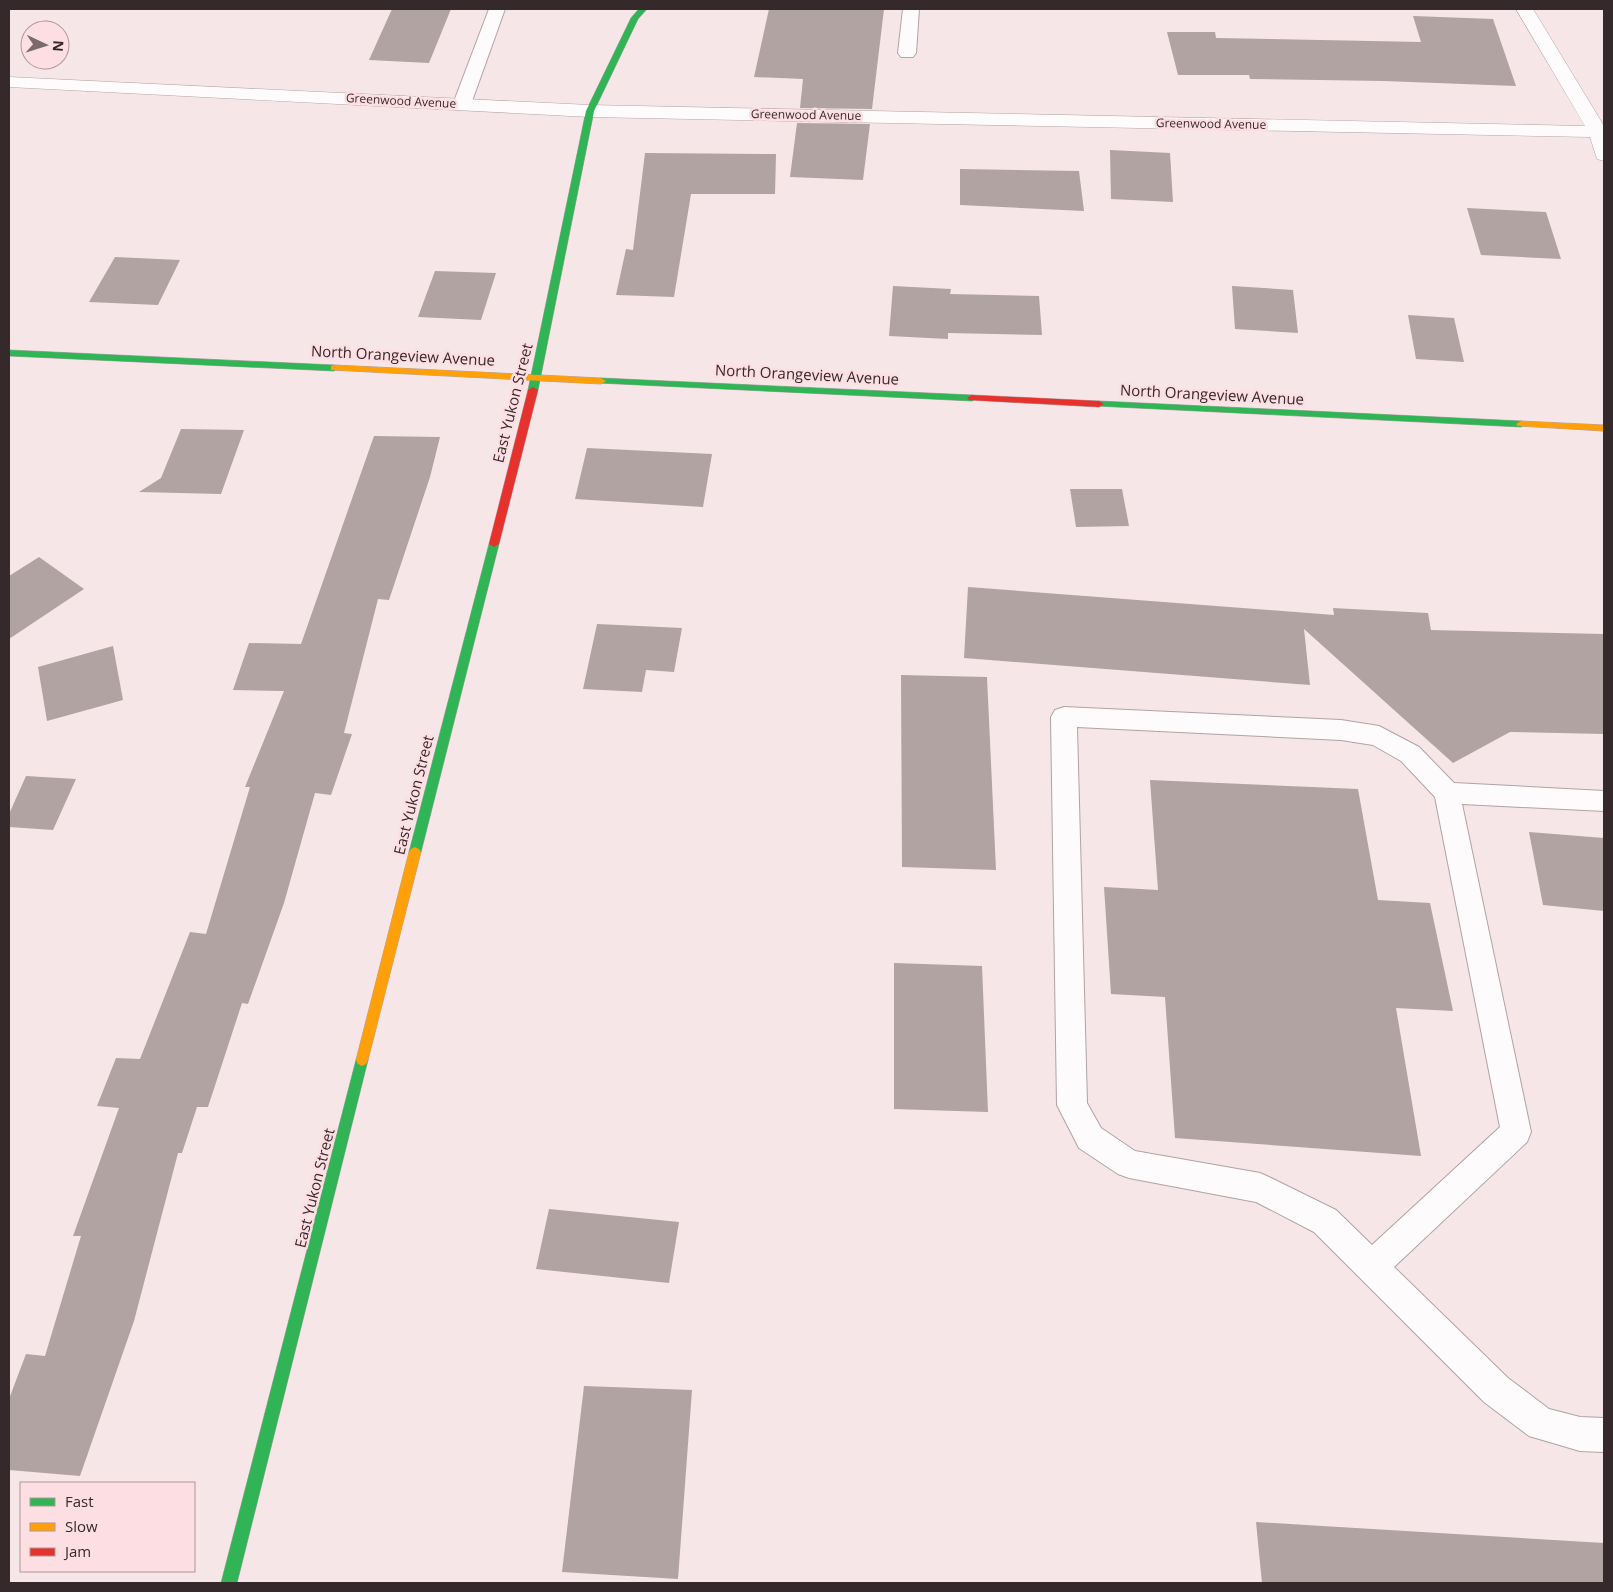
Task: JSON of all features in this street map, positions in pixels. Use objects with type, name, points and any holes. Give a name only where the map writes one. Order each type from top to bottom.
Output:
[{"type":"street","name":"East Yukon Street","points":[[229,1583],[536,378],[590,111],[636,14],[643,9]]},
{"type":"street","points":[[1525,9],[1601,132],[1604,156]]},
{"type":"street","name":"Greenwood Avenue","points":[[9,82],[590,111],[1601,132]]},
{"type":"street","name":"North Orangeview Avenue","points":[[9,353],[1604,428]]},
{"type":"lane","points":[[462,104],[497,9]]},
{"type":"lane","points":[[906,53],[911,9]]},
{"type":"lane","points":[[1371,1266],[1516,1132],[1447,793],[1410,754],[1379,736],[1341,730],[1064,716],[1072,1105],[1090,1138],[1128,1164],[1260,1188],[1325,1221],[1496,1390],[1541,1424],[1580,1434],[1604,1436]]},
{"type":"lane","points":[[1447,793],[1604,801]]},
{"type":"building","points":[[392,9],[451,9],[429,63],[369,60]]},
{"type":"building","points":[[769,9],[884,9],[872,109],[800,108],[803,79],[754,77]]},
{"type":"building","points":[[1413,16],[1493,19],[1516,86],[1384,81],[1250,79],[1249,75],[1178,75],[1167,32],[1215,32],[1216,38],[1421,42]]},
{"type":"building","points":[[797,123],[870,124],[863,180],[790,177]]},
{"type":"building","points":[[1110,150],[1170,153],[1173,202],[1111,199]]},
{"type":"building","points":[[645,153],[776,154],[775,194],[691,194],[674,297],[616,295],[626,249],[633,250]]},
{"type":"building","points":[[960,169],[1079,171],[1084,211],[960,205]]},
{"type":"building","points":[[1467,208],[1546,212],[1561,259],[1481,255]]},
{"type":"building","points":[[115,257],[180,260],[158,305],[89,302]]},
{"type":"building","points":[[435,271],[496,273],[481,320],[418,317]]},
{"type":"building","points":[[893,286],[951,289],[950,294],[1039,296],[1042,335],[948,333],[948,339],[889,336]]},
{"type":"building","points":[[1232,286],[1293,290],[1298,333],[1235,329]]},
{"type":"building","points":[[1408,315],[1454,318],[1464,362],[1416,359]]},
{"type":"building","points":[[181,429],[244,430],[221,494],[139,492],[161,478]]},
{"type":"building","points":[[374,436],[440,437],[430,477],[389,600],[378,599],[344,733],[352,734],[331,795],[315,793],[284,903],[248,1004],[242,1003],[208,1107],[197,1107],[182,1153],[178,1153],[134,1321],[80,1476],[9,1470],[9,1399],[26,1354],[45,1356],[81,1236],[73,1236],[119,1108],[97,1106],[116,1058],[140,1059],[190,932],[206,934],[250,787],[245,787],[284,691],[233,690],[249,643],[301,644]]},
{"type":"building","points":[[587,448],[712,454],[703,507],[575,499]]},
{"type":"building","points":[[1070,489],[1122,489],[1129,526],[1076,527]]},
{"type":"building","points":[[39,557],[84,589],[9,639],[9,576]]},
{"type":"building","points":[[968,587],[1334,615],[1333,608],[1428,613],[1431,630],[1604,634],[1604,734],[1510,732],[1453,763],[1304,629],[1310,685],[964,658]]},
{"type":"building","points":[[597,624],[682,628],[674,672],[646,670],[642,692],[583,689]]},
{"type":"building","points":[[113,646],[123,700],[47,721],[38,667]]},
{"type":"building","points":[[901,675],[987,677],[996,870],[902,867]]},
{"type":"building","points":[[26,776],[76,779],[53,830],[9,827],[9,814]]},
{"type":"building","points":[[1150,780],[1358,789],[1378,900],[1430,903],[1453,1011],[1396,1008],[1421,1156],[1175,1138],[1165,997],[1111,994],[1104,887],[1158,890]]},
{"type":"building","points":[[1529,832],[1604,838],[1604,911],[1543,905]]},
{"type":"building","points":[[894,963],[982,966],[988,1112],[894,1109]]},
{"type":"building","points":[[549,1209],[679,1222],[669,1283],[536,1269]]},
{"type":"building","points":[[584,1386],[692,1390],[678,1579],[562,1572]]},
{"type":"building","points":[[1256,1522],[1604,1543],[1604,1583],[1262,1583]]},
{"type":"traffic: fast","points":[[533,390],[590,111],[635,18],[643,9]]},
{"type":"traffic: fast","points":[[9,353],[334,368]]},
{"type":"traffic: fast","points":[[601,381],[972,398]]},
{"type":"traffic: fast","points":[[1099,404],[1521,424]]},
{"type":"traffic: fast","points":[[415,852],[494,544]]},
{"type":"traffic: fast","points":[[229,1583],[362,1060]]},
{"type":"traffic: slow","points":[[334,368],[601,381]]},
{"type":"traffic: slow","points":[[1521,424],[1604,428]]},
{"type":"traffic: slow","points":[[362,1060],[415,852]]},
{"type":"traffic: jam","points":[[494,544],[533,390]]},
{"type":"traffic: jam","points":[[972,398],[1099,404]]}]
